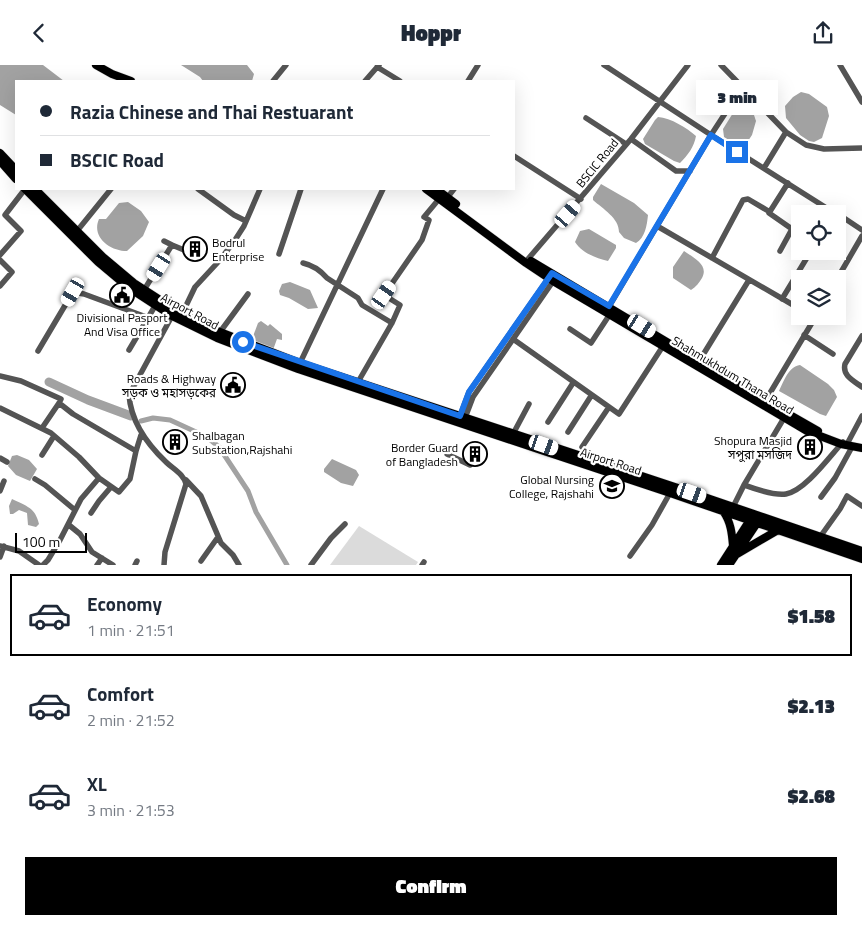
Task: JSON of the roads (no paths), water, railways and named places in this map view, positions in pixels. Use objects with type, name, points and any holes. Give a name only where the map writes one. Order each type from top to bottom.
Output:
[{"type":"main road","points":[[96,65],[128,80]]},
{"type":"main road","points":[[0,153],[15,168]]},
{"type":"main road","points":[[0,161],[15,178]]},
{"type":"main road","name":"Airport Road","points":[[26,190],[98,262],[129,288],[155,306],[240,348],[298,369],[463,417],[862,551]]},
{"type":"main road","name":"Airport Road","points":[[36,190],[103,257],[144,291],[182,314],[220,332],[300,363],[427,408],[862,559]]},
{"type":"main road","name":"Shahmukhdum Thana Road","points":[[428,190],[443,198],[553,277],[663,346],[698,363]]},
{"type":"main road","name":"Shahmukhdum Thana Road","points":[[437,190],[443,198],[526,263],[553,277]]},
{"type":"main road","name":"Shahmukhdum Thana Road","points":[[608,311],[764,403],[809,427],[846,444],[862,444]]},
{"type":"main road","name":"Shahmukhdum Thana Road","points":[[764,403],[784,418],[814,435],[862,448]]},
{"type":"main road","points":[[723,511],[728,517],[732,531],[733,546]]},
{"type":"main road","points":[[721,565],[733,546],[754,522]]},
{"type":"main road","points":[[729,565],[754,522]]},
{"type":"main road","points":[[735,556],[778,530]]},
{"type":"street","points":[[274,80],[286,65]]},
{"type":"street","points":[[469,80],[478,65]]},
{"type":"street","points":[[604,65],[822,205]]},
{"type":"street","name":"BSCIC Road","points":[[528,259],[631,139],[688,65]]},
{"type":"street","points":[[721,65],[786,132],[806,145],[824,149],[862,147]]},
{"type":"street","points":[[840,65],[862,103]]},
{"type":"street","points":[[367,80],[378,66],[399,80]]},
{"type":"street","points":[[570,329],[591,343],[657,226],[711,135],[743,86]]},
{"type":"street","points":[[586,118],[626,144]]},
{"type":"street","points":[[764,168],[786,132]]},
{"type":"street","points":[[631,139],[676,171],[690,171]]},
{"type":"street","points":[[515,157],[581,199]]},
{"type":"street","points":[[770,212],[788,183]]},
{"type":"street","points":[[0,255],[21,231],[5,215],[24,190]]},
{"type":"street","points":[[77,231],[110,190]]},
{"type":"street","points":[[199,190],[234,215],[246,221]]},
{"type":"street","points":[[182,314],[195,287],[228,250],[246,221],[260,190]]},
{"type":"street","points":[[279,254],[301,190]]},
{"type":"street","points":[[300,363],[383,190]]},
{"type":"street","points":[[358,382],[392,323],[400,305],[384,295],[422,240],[429,220],[424,217],[453,190]]},
{"type":"street","points":[[712,258],[744,200],[748,199],[770,212],[792,229],[780,251]]},
{"type":"street","points":[[846,220],[862,230]]},
{"type":"street","points":[[657,226],[791,304]]},
{"type":"street","points":[[842,270],[862,236]]},
{"type":"street","points":[[164,241],[196,255]]},
{"type":"street","points":[[144,291],[172,245]]},
{"type":"street","points":[[0,260],[12,272],[0,286]]},
{"type":"street","points":[[782,299],[806,260]]},
{"type":"street","points":[[303,263],[309,264],[358,298],[362,305],[392,323]]},
{"type":"street","points":[[463,417],[473,397],[553,277]]},
{"type":"street","points":[[463,417],[469,392],[553,277]]},
{"type":"street","points":[[698,363],[749,279]]},
{"type":"street","points":[[38,351],[73,292],[84,294],[148,317]]},
{"type":"street","points":[[220,332],[248,294]]},
{"type":"street","points":[[129,350],[155,306]]},
{"type":"street","points":[[172,315],[129,395],[131,409],[141,435],[201,496],[218,537],[238,565]]},
{"type":"street","points":[[764,403],[810,325]]},
{"type":"street","points":[[804,335],[833,354]]},
{"type":"street","points":[[862,336],[843,369],[846,375],[862,387]]},
{"type":"street","points":[[513,339],[619,414],[663,346]]},
{"type":"street","points":[[0,376],[21,381],[61,399],[42,428]]},
{"type":"street","points":[[548,422],[573,383]]},
{"type":"street","points":[[568,432],[591,396]]},
{"type":"street","points":[[59,403],[73,414],[136,451]]},
{"type":"street","points":[[513,434],[529,404]]},
{"type":"street","points":[[582,447],[609,407]]},
{"type":"street","points":[[0,409],[42,428],[54,436],[80,457],[99,478],[119,492],[130,479],[141,435]]},
{"type":"street","points":[[821,497],[835,478],[846,444],[862,416]]},
{"type":"street","points":[[734,507],[744,485],[784,418]]},
{"type":"street","points":[[42,455],[54,436]]},
{"type":"street","points":[[744,485],[764,491],[786,494],[800,487],[846,444]]},
{"type":"street","points":[[447,454],[470,465]]},
{"type":"street","points":[[0,458],[7,462]]},
{"type":"street","points":[[0,557],[2,546],[19,551],[41,565],[48,560],[69,525],[68,523],[81,499],[99,478]]},
{"type":"street","points":[[164,565],[166,552],[184,495],[185,478]]},
{"type":"street","points":[[35,479],[75,510]]},
{"type":"street","points":[[0,491],[4,481]]},
{"type":"street","points":[[91,513],[112,487]]},
{"type":"street","points":[[630,556],[652,525],[670,493]]},
{"type":"street","points":[[820,537],[847,496],[862,507]]},
{"type":"street","points":[[69,525],[80,534],[92,552],[112,565]]},
{"type":"street","points":[[311,565],[331,538],[345,525]]},
{"type":"street","points":[[201,561],[218,537]]},
{"type":"street","points":[[97,565],[102,559]]},
{"type":"waterway","points":[[49,382],[88,400],[131,416]]},
{"type":"waterway","points":[[141,421],[153,418],[170,420],[207,437],[219,447],[248,491],[256,512],[287,565]]},
{"type":"place","name":"Bodrul Enterprise","points":[[195,249]]},
{"type":"place","name":"Divisional Pasport And Visa Office","points":[[122,295]]},
{"type":"place","name":"Roads & Highway সড়ক ও মহাসড়কের","points":[[233,385]]},
{"type":"place","name":"Shalbagan Substation,Rajshahi","points":[[175,442]]},
{"type":"place","name":"Shopura Masjid সপুরা মসজিদ","points":[[810,447]]},
{"type":"place","name":"Border Guard of Bangladesh","points":[[475,454]]},
{"type":"place","name":"Global Nursing College, Rajshahi","points":[[612,486]]}]
